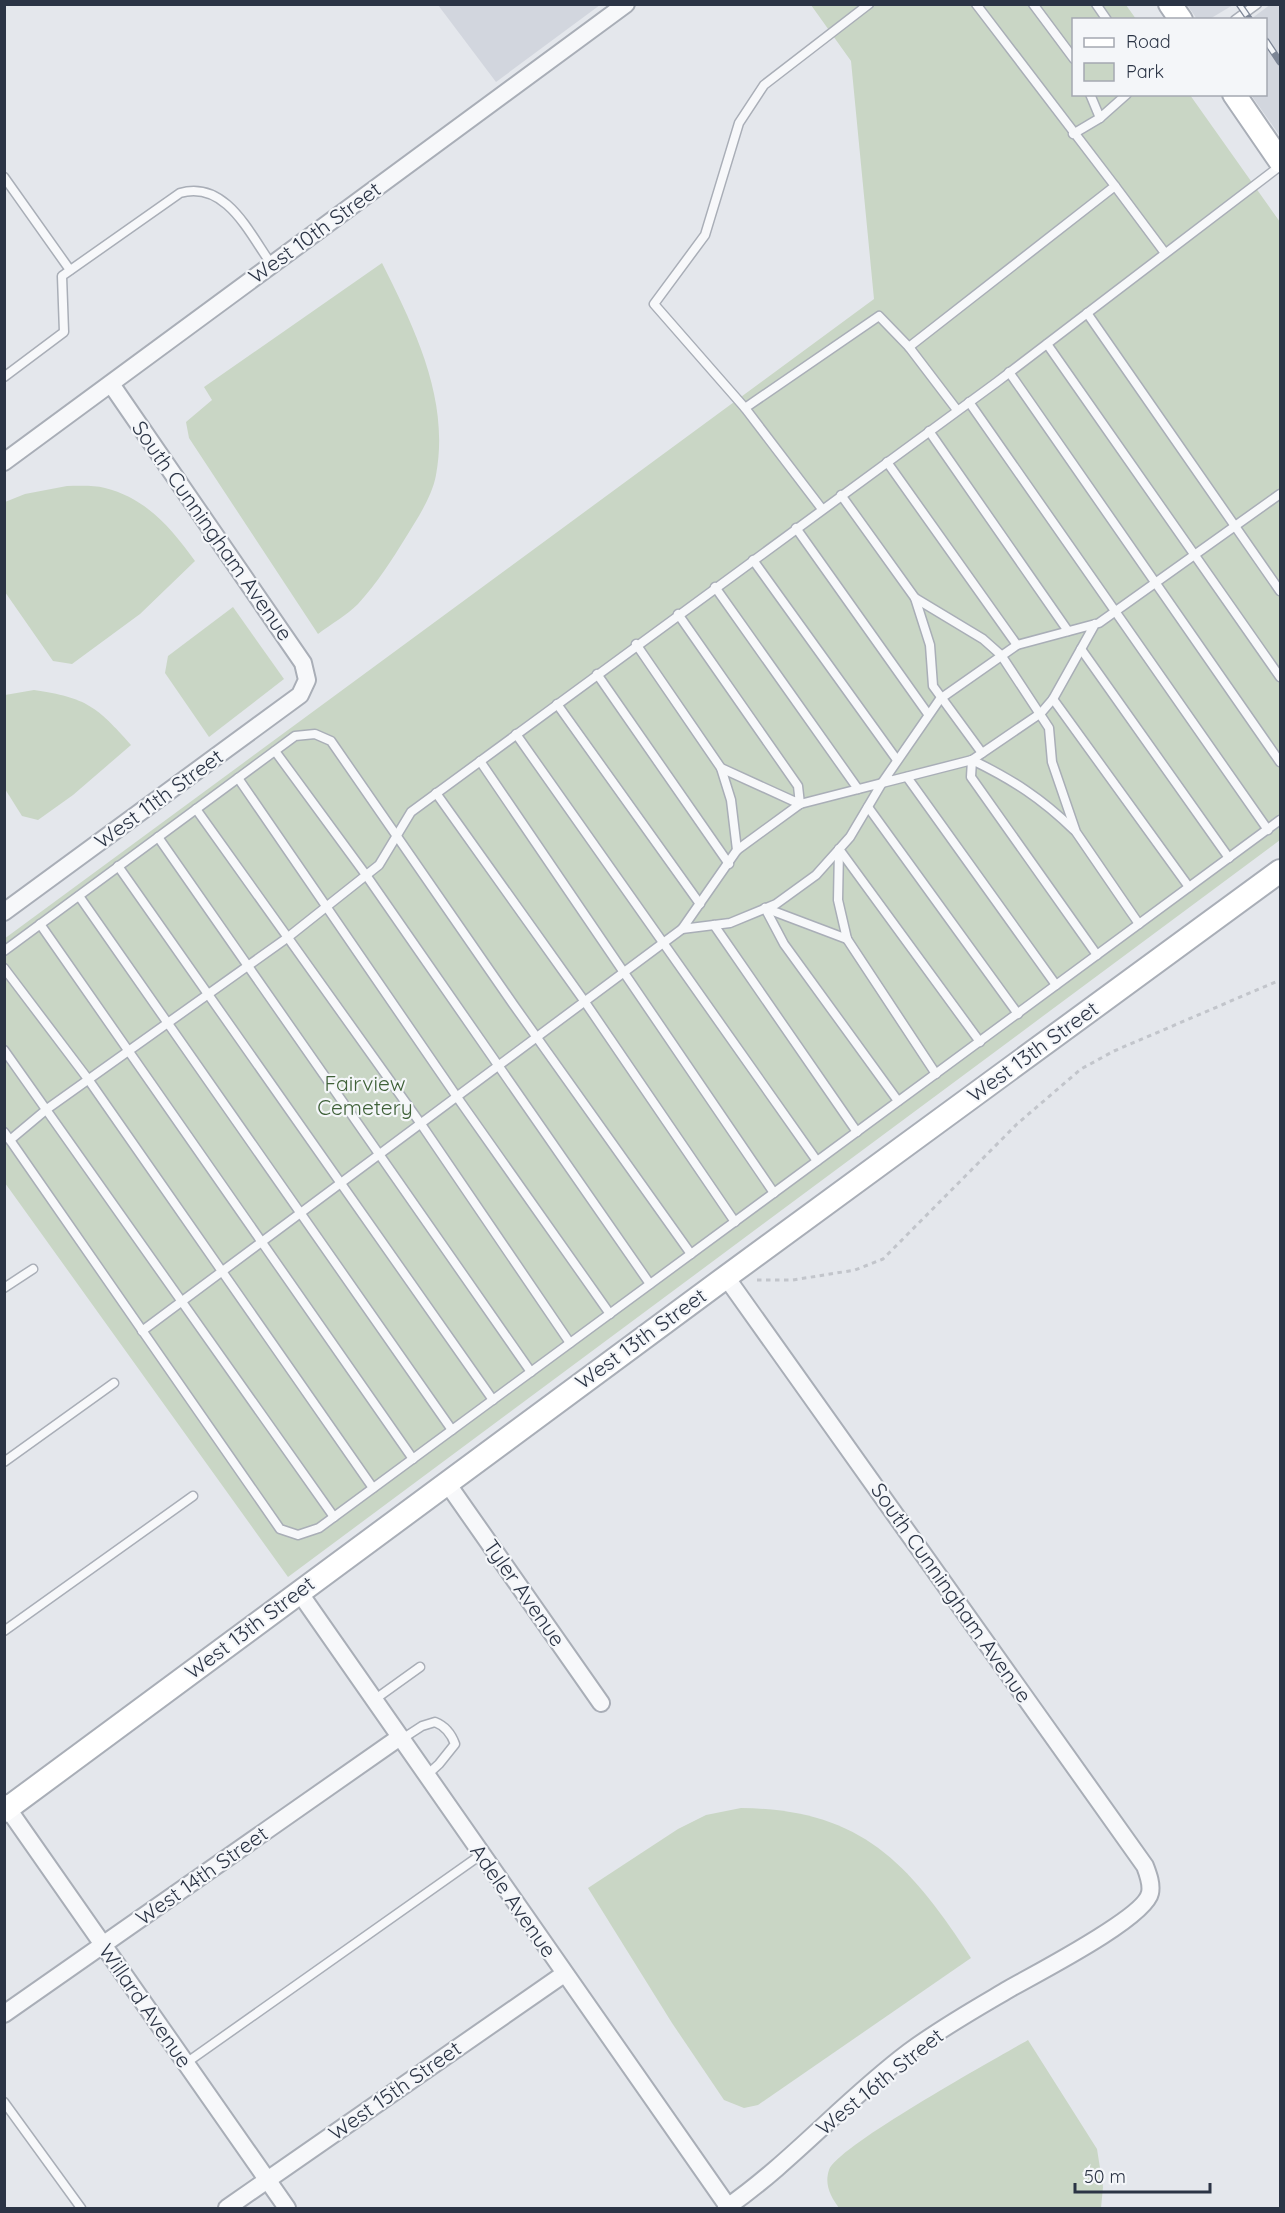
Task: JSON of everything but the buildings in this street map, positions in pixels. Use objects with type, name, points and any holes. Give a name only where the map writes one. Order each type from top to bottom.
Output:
[{"type":"street","name":"West 10th Street","points":[[4,462],[626,4]]},
{"type":"street","points":[[1170,4],[1180,18]]},
{"type":"street","points":[[1235,96],[1281,164]]},
{"type":"street","name":"South Cunningham Avenue","points":[[111,384],[303,663],[307,680]]},
{"type":"street","name":"West 11th Street","points":[[4,912],[300,695],[307,680]]},
{"type":"street","name":"West 13th Street","points":[[6,1808],[447,1482],[729,1281],[1281,871]]},
{"type":"street","name":"South Cunningham Avenue","points":[[729,1281],[1145,1866],[1150,1894],[1136,1912]]},
{"type":"street","name":"Tyler Avenue","points":[[447,1482],[601,1703]]},
{"type":"street","name":"Adele Avenue","points":[[299,1592],[728,2208]]},
{"type":"street","name":"West 14th Street","points":[[4,2014],[401,1738]]},
{"type":"street","name":"Willard Avenue","points":[[6,1808],[287,2208]]},
{"type":"street","name":"West 16th Street","points":[[728,2208],[770,2176],[908,2053],[950,2024],[1136,1912]]},
{"type":"street","name":"West 15th Street","points":[[227,2208],[564,1974]]},
{"type":"lane","points":[[822,509],[745,408],[654,304],[705,235],[739,123],[764,85],[869,4]]},
{"type":"lane","points":[[976,4],[1165,254]]},
{"type":"lane","points":[[1033,4],[1072,56]]},
{"type":"lane","points":[[1096,4],[1106,18]]},
{"type":"lane","points":[[1238,18],[1257,4]]},
{"type":"lane","points":[[1091,96],[1100,118]]},
{"type":"lane","points":[[1073,134],[1100,118],[1124,96]]},
{"type":"lane","points":[[1281,164],[1047,344],[636,644],[411,813],[380,865],[287,938],[7,1136],[280,1529],[298,1535],[319,1528],[1281,820]]},
{"type":"lane","points":[[4,177],[70,270]]},
{"type":"lane","points":[[909,346],[1115,186]]},
{"type":"lane","points":[[4,376],[64,332],[66,315],[61,284],[62,276],[180,192],[200,190],[229,205],[272,265]]},
{"type":"lane","points":[[1087,313],[1281,591]]},
{"type":"lane","points":[[745,408],[879,316],[909,346],[957,410]]},
{"type":"lane","points":[[1047,344],[1281,677]]},
{"type":"lane","points":[[1009,372],[1281,762]]},
{"type":"lane","points":[[969,402],[1117,610],[1268,830]]},
{"type":"lane","points":[[929,431],[1068,632]]},
{"type":"lane","points":[[887,462],[1017,645]]},
{"type":"lane","points":[[682,929],[730,923],[776,904],[816,874],[839,849],[940,699],[1017,645],[1095,624],[1281,494]]},
{"type":"lane","points":[[842,495],[915,598],[930,645],[933,686],[940,699],[982,753]]},
{"type":"lane","points":[[796,528],[928,714]]},
{"type":"lane","points":[[753,560],[897,760]]},
{"type":"lane","points":[[715,587],[858,789]]},
{"type":"lane","points":[[915,598],[983,639],[1001,655],[1041,713],[1049,728],[1052,762],[1076,832]]},
{"type":"lane","points":[[678,614],[798,786],[800,804]]},
{"type":"lane","points":[[142,1331],[682,929],[737,850],[800,804],[972,760],[1041,713],[1053,699],[1095,624]]},
{"type":"lane","points":[[636,644],[721,768],[731,801],[737,850]]},
{"type":"lane","points":[[1081,649],[1229,858]]},
{"type":"lane","points":[[597,674],[729,864]]},
{"type":"lane","points":[[1053,699],[1189,888]]},
{"type":"lane","points":[[557,704],[700,904]]},
{"type":"lane","points":[[4,951],[295,736],[315,734],[331,741],[691,1254]]},
{"type":"lane","points":[[516,734],[817,1161]]},
{"type":"lane","points":[[275,751],[366,875],[651,1284]]},
{"type":"lane","points":[[972,760],[1014,781],[1047,804],[1076,832],[1139,924]]},
{"type":"lane","points":[[972,760],[971,777],[1097,956]]},
{"type":"lane","points":[[480,761],[626,971],[774,1193]]},
{"type":"lane","points":[[721,768],[800,804]]},
{"type":"lane","points":[[907,777],[1056,985]]},
{"type":"lane","points":[[238,778],[610,1314]]},
{"type":"lane","points":[[436,794],[585,1002],[735,1222]]},
{"type":"lane","points":[[868,807],[1018,1014]]},
{"type":"lane","points":[[196,809],[420,1124],[570,1343]]},
{"type":"lane","points":[[158,837],[381,1153],[531,1372]]},
{"type":"lane","points":[[839,849],[838,900],[847,939],[936,1074]]},
{"type":"lane","points":[[839,849],[980,1042]]},
{"type":"lane","points":[[118,866],[493,1400]]},
{"type":"lane","points":[[79,896],[452,1430]]},
{"type":"lane","points":[[765,908],[847,939]]},
{"type":"lane","points":[[765,908],[784,944],[898,1101]]},
{"type":"lane","points":[[40,924],[413,1459]]},
{"type":"lane","points":[[714,925],[858,1132]]},
{"type":"lane","points":[[4,968],[88,1079],[373,1488]]},
{"type":"lane","points":[[4,1050],[334,1517]]},
{"type":"lane","points":[[4,1288],[33,1269]]},
{"type":"lane","points":[[4,1462],[114,1383]]},
{"type":"lane","points":[[4,1631],[193,1496]]},
{"type":"lane","points":[[374,1700],[420,1667]]},
{"type":"lane","points":[[401,1738],[422,1726],[435,1722],[443,1725],[452,1737],[454,1743],[448,1753],[427,1775]]},
{"type":"lane","points":[[186,2063],[482,1854]]},
{"type":"lane","points":[[4,2102],[81,2208]]},
{"type":"path","points":[[729,1281],[793,1280],[855,1270],[883,1259],[1017,1124],[1081,1069],[1114,1051],[1281,980]]},
{"type":"shaded area","points":[[1271,4],[1280,5],[1280,136],[1252,96],[1267,96],[1267,18],[1252,18]]},
{"type":"shaded area","points":[[438,5],[600,5],[496,82]]},
{"type":"shaded area","points":[[1187,5],[1233,5],[1211,18],[1196,18]]},
{"type":"green space","name":"Fairview Cemetery","points":[[811,5],[1126,5],[1135,18],[1072,18],[1072,96],[1191,96],[1280,222],[1280,840],[288,1577],[5,1183],[4,939],[874,299],[851,61]]},
{"type":"green space","points":[[382,263],[417,339],[434,392],[439,447],[436,475],[424,508],[378,580],[354,608],[318,634],[189,438],[186,422],[212,400],[204,387]]},
{"type":"green space","points":[[67,486],[100,487],[133,499],[167,526],[195,561],[140,614],[72,664],[53,661],[5,592],[5,502],[25,494]]},
{"type":"green space","points":[[233,607],[284,679],[209,737],[165,673],[168,656]]},
{"type":"green space","points":[[34,690],[67,696],[89,706],[109,721],[131,745],[73,795],[38,820],[22,816],[5,789],[5,695]]},
{"type":"green space","points":[[741,1808],[783,1811],[819,1818],[850,1831],[878,1848],[903,1869],[926,1895],[971,1958],[758,2105],[744,2108],[724,2100],[672,2023],[588,1888],[678,1829],[706,1815]]},
{"type":"green space","points":[[1028,2040],[1097,2149],[1103,2187],[1101,2208],[839,2208],[831,2195],[827,2181],[829,2170],[839,2158],[887,2123]]},
{"type":"railway","points":[[1239,4],[1249,18]]},
{"type":"railway","points":[[1267,42],[1280,62]]}]
